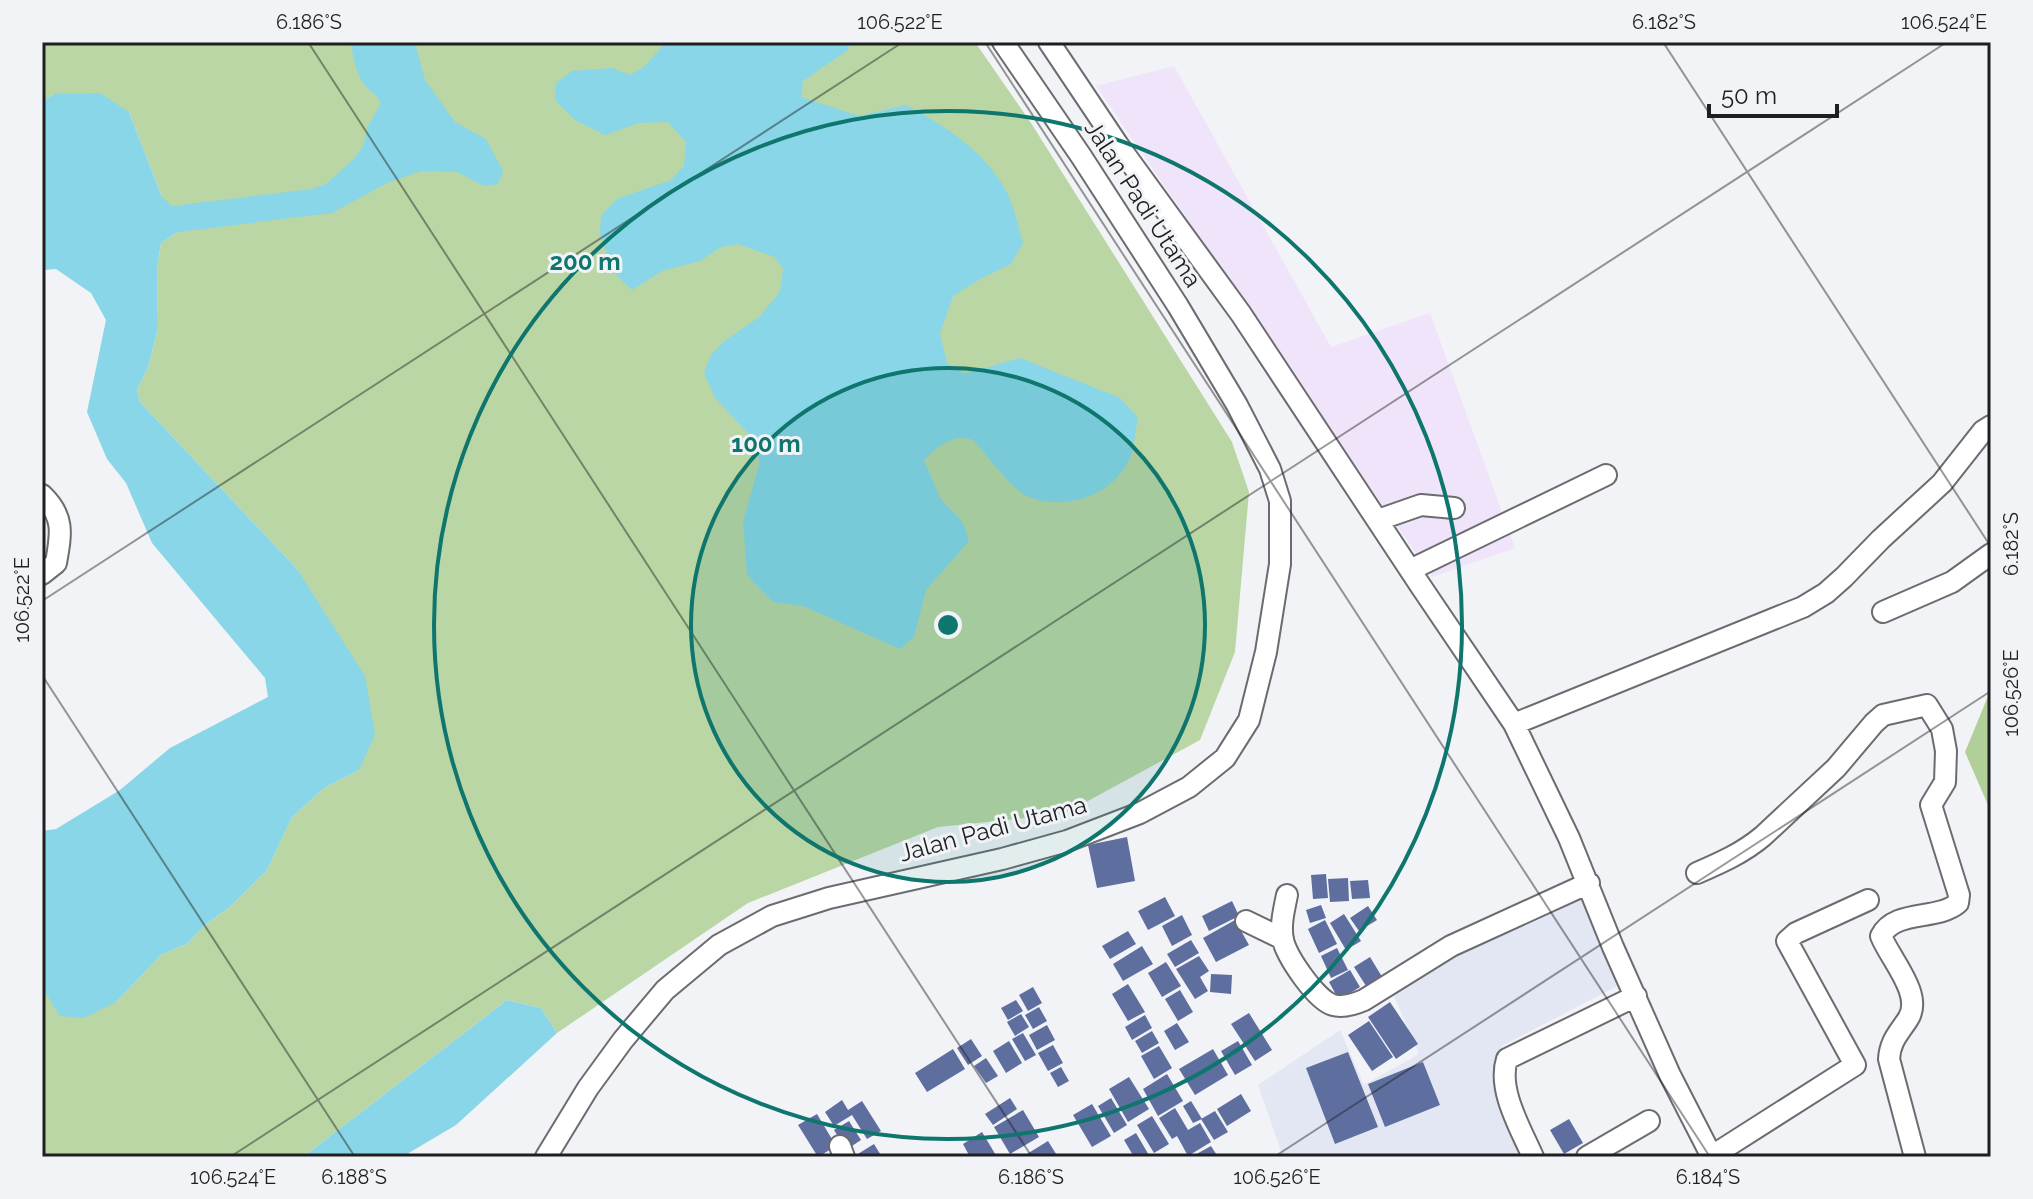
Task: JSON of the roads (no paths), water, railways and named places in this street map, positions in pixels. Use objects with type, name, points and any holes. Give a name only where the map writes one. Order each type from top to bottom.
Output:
[{"type":"street","name":"Jalan Padi Utama","points":[[546,1157],[588,1088],[623,1040],[665,990],[719,945],[772,916],[829,898],[1002,859],[1067,841],[1140,813],[1189,787],[1225,758],[1249,720],[1266,652],[1280,564],[1280,501],[1270,469],[1237,405],[1178,306],[1003,42]]},
{"type":"street","points":[[1049,42],[1118,145],[1241,314],[1514,724],[1589,883],[1613,947],[1670,1075],[1712,1156],[1893,1040],[1911,1015],[1914,1004],[1911,992],[1881,936],[1889,925],[1948,909],[1958,903],[1959,895],[1931,805],[1945,782],[1946,751],[1942,729],[1927,705],[1883,715],[1836,768],[1756,842],[1731,858],[1697,873]]},
{"type":"street","points":[[1514,724],[1803,607],[1826,593],[1942,483],[1983,431],[1991,426]]},
{"type":"street","points":[[1410,570],[1606,475]]},
{"type":"street","points":[[42,495],[53,505],[62,531],[56,563],[42,574]]},
{"type":"street","points":[[1378,520],[1421,505],[1454,508]]},
{"type":"street","points":[[1883,612],[1952,582],[1991,554]]},
{"type":"street","points":[[1287,895],[1282,920],[1283,939],[1289,957],[1331,1005],[1352,1005],[1451,946],[1589,883]]},
{"type":"street","points":[[1855,1065],[1787,941],[1796,933],[1868,900]]},
{"type":"street","points":[[1246,921],[1283,939]]},
{"type":"street","points":[[1533,1157],[1505,1090],[1504,1067],[1507,1059],[1636,996]]},
{"type":"street","points":[[1893,1040],[1889,1059],[1915,1157]]},
{"type":"street","points":[[1587,1157],[1649,1121]]},
{"type":"water","points":[[351,42],[413,42],[425,80],[455,122],[486,139],[503,171],[498,184],[484,186],[457,172],[421,171],[387,183],[332,213],[178,232],[161,243],[157,269],[158,328],[148,368],[137,389],[140,402],[297,569],[365,676],[375,735],[359,770],[324,788],[292,817],[267,870],[231,906],[205,925],[188,943],[161,955],[116,1002],[84,1018],[60,1016],[45,992],[42,979],[42,831],[56,829],[120,790],[170,748],[268,697],[265,678],[152,543],[126,483],[107,459],[87,412],[106,320],[91,293],[56,269],[42,270],[42,101],[54,94],[100,93],[129,112],[162,197],[172,206],[311,189],[326,184],[354,159],[364,144],[368,126],[381,103],[360,78]]},
{"type":"water","points":[[666,42],[850,42],[848,50],[803,81],[801,97],[859,116],[906,105],[947,129],[971,148],[1006,190],[1014,212],[1023,243],[1011,264],[953,296],[940,334],[947,363],[964,374],[1020,358],[1120,398],[1138,418],[1131,455],[1121,473],[1097,492],[1068,502],[1037,500],[1023,494],[973,440],[952,440],[924,460],[940,498],[963,523],[969,541],[926,590],[914,637],[900,649],[803,606],[773,602],[747,575],[743,522],[760,461],[746,431],[715,398],[704,373],[711,355],[722,343],[759,317],[780,292],[783,269],[775,257],[738,244],[721,247],[700,261],[662,271],[632,290],[613,272],[600,233],[601,216],[617,199],[671,180],[684,166],[686,142],[668,122],[639,123],[605,135],[575,120],[555,100],[556,83],[572,71],[612,68],[630,75],[645,66]]},
{"type":"water","points":[[507,1000],[541,1008],[557,1033],[456,1125],[402,1157],[303,1157]]}]
